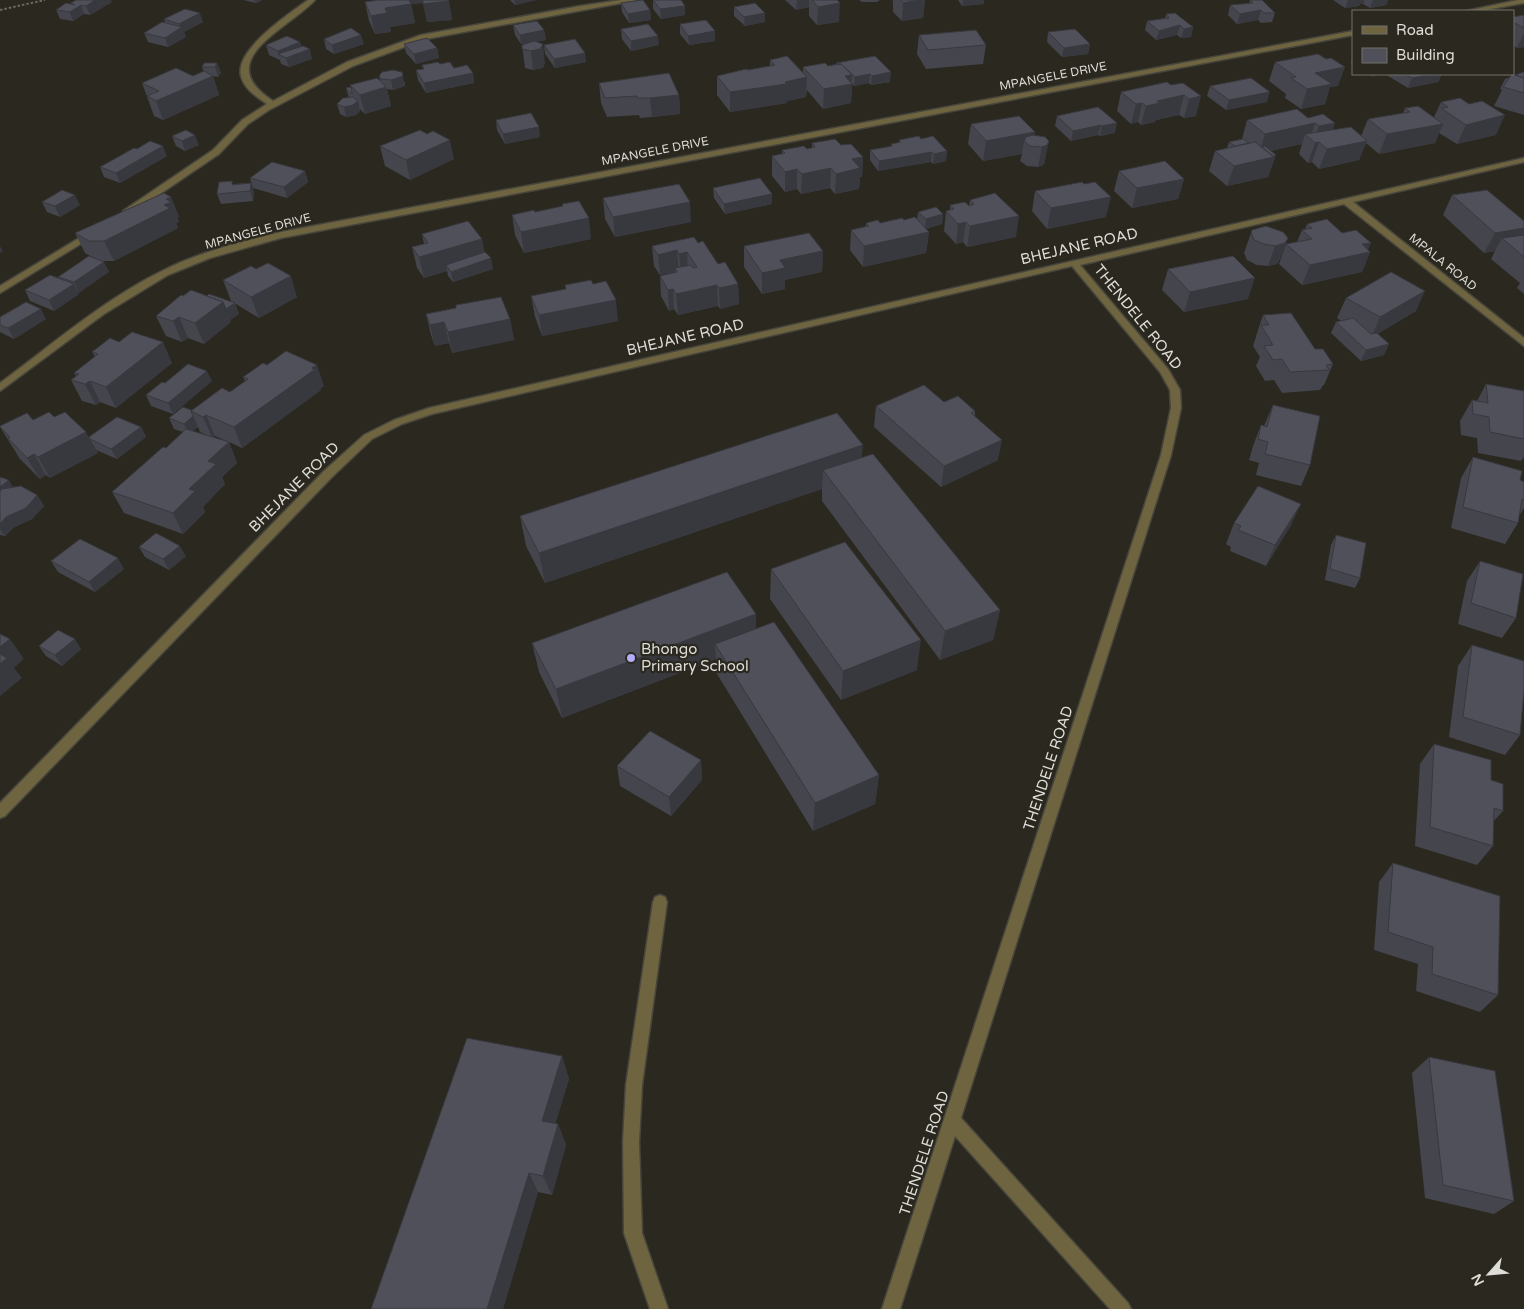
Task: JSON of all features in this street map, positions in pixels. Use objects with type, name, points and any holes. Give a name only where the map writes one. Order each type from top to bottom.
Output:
[{"type":"street","points":[[272,104],[254,93],[248,83],[244,70],[248,57],[258,45],[312,0]]},
{"type":"street","points":[[115,219],[164,189],[216,152],[245,122],[272,104],[350,64],[424,37],[580,8],[635,0]]},
{"type":"street","points":[[1475,10],[1524,1]]},
{"type":"street","name":"MPANGELE DRIVE","points":[[0,388],[124,296],[167,272],[222,251],[281,234],[1352,33]]},
{"type":"street","name":"BHEJANE ROAD","points":[[0,812],[287,514],[368,437],[398,422],[429,411],[1524,160]]},
{"type":"street","name":"MPALA ROAD","points":[[1346,201],[1524,343]]},
{"type":"street","points":[[0,290],[99,229]]},
{"type":"street","name":"THENDELE ROAD","points":[[891,1309],[1166,455],[1176,408],[1175,390],[1164,371],[1073,262]]},
{"type":"street","points":[[659,1309],[633,1233],[630,1142],[634,1084],[660,902]]},
{"type":"street","points":[[952,1120],[1122,1309]]},
{"type":"path","points":[[0,10],[45,0]]},
{"type":"building","points":[[76,0],[95,0],[86,6],[81,5],[70,12],[56,10],[66,3],[75,5],[71,3]]},
{"type":"building","points":[[409,0],[411,4],[385,8],[387,13],[371,16],[365,2]]},
{"type":"building","points":[[423,0],[448,0],[449,1],[423,4]]},
{"type":"building","points":[[643,0],[650,10],[628,14],[621,3]]},
{"type":"building","points":[[653,0],[681,0],[685,6],[660,9]]},
{"type":"building","points":[[812,0],[837,0],[840,3],[818,7]]},
{"type":"building","points":[[900,0],[920,0],[903,3]]},
{"type":"building","points":[[1250,0],[1262,0],[1275,13],[1264,13],[1261,10],[1240,14],[1230,5],[1253,3]]},
{"type":"building","points":[[755,3],[765,13],[744,17],[734,7]]},
{"type":"building","points":[[185,9],[200,13],[179,24],[164,19]]},
{"type":"building","points":[[1175,13],[1193,27],[1184,29],[1180,25],[1159,31],[1147,21],[1169,18],[1166,14]]},
{"type":"building","points":[[1524,15],[1524,28],[1514,23],[1514,17]]},
{"type":"building","points":[[706,20],[715,31],[688,36],[680,24]]},
{"type":"building","points":[[537,21],[544,30],[520,35],[513,25]]},
{"type":"building","points":[[162,22],[182,27],[165,38],[144,33]]},
{"type":"building","points":[[648,24],[658,36],[631,41],[621,29]]},
{"type":"building","points":[[351,28],[361,35],[332,45],[324,39]]},
{"type":"building","points":[[1075,29],[1090,44],[1064,48],[1048,32]]},
{"type":"building","points":[[976,30],[986,45],[928,50],[919,35]]},
{"type":"building","points":[[287,36],[300,42],[278,51],[266,45]]},
{"type":"building","points":[[427,38],[437,48],[414,54],[404,44]]},
{"type":"building","points":[[575,39],[585,53],[554,59],[544,45]]},
{"type":"building","points":[[534,41],[543,44],[540,49],[531,51],[522,49],[522,45]]},
{"type":"building","points":[[303,46],[310,49],[286,58],[278,54]]},
{"type":"building","points":[[1318,54],[1326,59],[1331,58],[1345,67],[1315,73],[1332,84],[1307,89],[1291,78],[1296,77],[1275,62]]},
{"type":"building","points":[[787,56],[807,77],[785,82],[787,84],[730,92],[717,76],[775,65],[770,60]]},
{"type":"building","points":[[875,56],[891,72],[855,77],[841,64],[836,63]]},
{"type":"building","points":[[438,62],[440,64],[450,62],[454,68],[467,65],[473,73],[424,83],[416,70],[424,69],[422,65]]},
{"type":"building","points":[[204,63],[217,63],[215,67],[202,67]]},
{"type":"building","points":[[825,63],[828,66],[841,64],[852,75],[845,76],[852,84],[824,89],[803,67]]},
{"type":"building","points":[[176,68],[193,76],[204,71],[213,76],[156,101],[147,96],[159,91],[142,83]]},
{"type":"building","points":[[393,70],[402,72],[403,76],[391,80],[381,79],[379,76],[382,72]]},
{"type":"building","points":[[1524,72],[1524,78],[1515,75]]},
{"type":"building","points":[[669,73],[679,95],[650,98],[638,98],[637,96],[605,98],[599,83]]},
{"type":"building","points":[[1406,75],[1429,75],[1412,78]]},
{"type":"building","points":[[1511,75],[1524,78],[1524,93],[1503,87]]},
{"type":"building","points":[[377,78],[386,87],[360,95],[350,85]]},
{"type":"building","points":[[1251,78],[1270,92],[1229,100],[1210,86]]},
{"type":"building","points":[[1167,82],[1171,85],[1183,83],[1201,96],[1189,99],[1184,95],[1157,101],[1160,103],[1146,106],[1142,103],[1136,104],[1121,92]]},
{"type":"building","points":[[351,87],[352,93],[352,94],[346,88]]},
{"type":"building","points":[[353,97],[358,101],[353,105],[344,107],[337,104],[343,98]]},
{"type":"building","points":[[1460,98],[1469,104],[1482,101],[1505,115],[1466,125],[1441,108],[1448,107],[1441,102]]},
{"type":"building","points":[[1418,106],[1443,124],[1387,134],[1368,119],[1410,112],[1405,108]]},
{"type":"building","points":[[1098,107],[1117,123],[1073,131],[1057,116]]},
{"type":"building","points":[[1297,109],[1308,118],[1323,114],[1335,123],[1319,126],[1315,123],[1265,134],[1247,120]]},
{"type":"building","points":[[531,113],[539,127],[503,134],[496,120]]},
{"type":"building","points":[[1019,116],[1035,132],[986,141],[971,124]]},
{"type":"building","points":[[1351,127],[1367,141],[1327,149],[1319,142],[1315,143],[1305,134]]},
{"type":"building","points":[[186,130],[195,135],[182,141],[172,136]]},
{"type":"building","points":[[420,130],[427,134],[433,131],[450,140],[406,160],[380,146]]},
{"type":"building","points":[[1033,135],[1045,137],[1049,141],[1047,145],[1042,147],[1030,146],[1024,141],[1026,137]]},
{"type":"building","points":[[919,136],[921,139],[933,136],[947,151],[879,161],[870,150],[892,146],[891,144],[901,142],[899,140]]},
{"type":"building","points":[[835,139],[841,145],[851,144],[863,157],[852,159],[860,168],[836,174],[831,168],[802,174],[797,169],[785,172],[772,156],[785,153],[782,150],[804,146],[807,149],[815,147],[812,143]]},
{"type":"building","points":[[1243,139],[1249,143],[1235,146],[1229,142]]},
{"type":"building","points":[[150,141],[163,146],[116,173],[100,167],[134,148],[137,149]]},
{"type":"building","points":[[1255,142],[1274,157],[1234,166],[1215,151]]},
{"type":"building","points":[[1265,146],[1276,155],[1273,156],[1262,147]]},
{"type":"building","points":[[1165,161],[1184,179],[1137,188],[1119,171]]},
{"type":"building","points":[[272,162],[305,171],[284,187],[250,178]]},
{"type":"building","points":[[760,178],[772,194],[724,204],[713,188]]},
{"type":"building","points":[[232,181],[232,185],[251,183],[250,191],[217,194],[219,182]]},
{"type":"building","points":[[1082,182],[1084,184],[1095,182],[1111,197],[1051,208],[1035,191]]},
{"type":"building","points":[[679,184],[690,202],[613,217],[603,198]]},
{"type":"building","points":[[62,190],[75,195],[55,206],[42,202]]},
{"type":"building","points":[[1487,190],[1524,221],[1524,228],[1495,233],[1452,195]]},
{"type":"building","points":[[164,193],[171,197],[166,199],[171,202],[164,205],[170,208],[104,241],[89,241],[75,233]]},
{"type":"building","points":[[995,193],[1019,216],[970,226],[966,222],[958,224],[946,211],[954,209],[950,205],[965,202],[969,206],[974,204],[970,200]]},
{"type":"building","points":[[579,201],[589,218],[521,232],[512,215],[534,210],[535,212]]},
{"type":"building","points":[[936,207],[943,214],[926,219],[918,212]]},
{"type":"building","points":[[915,217],[929,232],[864,246],[851,230],[869,226],[866,223],[878,220],[880,223]]},
{"type":"building","points":[[1327,219],[1342,233],[1356,230],[1371,243],[1362,244],[1370,252],[1310,265],[1286,244],[1312,239],[1302,230],[1312,228],[1307,224]]},
{"type":"building","points":[[468,221],[482,239],[419,257],[412,247],[428,243],[422,234]]},
{"type":"building","points":[[1266,226],[1283,232],[1288,238],[1285,243],[1275,246],[1254,240],[1251,233],[1252,230]]},
{"type":"building","points":[[809,233],[823,251],[780,260],[785,268],[762,273],[744,246]]},
{"type":"building","points":[[1524,235],[1524,257],[1502,238]]},
{"type":"building","points":[[694,237],[698,243],[703,241],[718,264],[725,262],[738,284],[719,288],[717,285],[676,294],[673,289],[668,290],[660,276],[677,272],[675,268],[691,265],[693,268],[697,267],[687,252],[679,254],[677,250],[658,255],[652,246]]},
{"type":"building","points":[[485,252],[491,258],[451,272],[446,265]]},
{"type":"building","points":[[89,256],[104,262],[74,282],[58,277]]},
{"type":"building","points":[[1233,256],[1255,278],[1190,292],[1168,269]]},
{"type":"building","points":[[268,263],[291,276],[251,297],[223,280],[251,266],[256,269]]},
{"type":"building","points":[[1391,272],[1425,291],[1380,317],[1346,298]]},
{"type":"building","points":[[50,275],[74,284],[49,300],[25,290]]},
{"type":"building","points":[[591,280],[593,284],[606,281],[616,300],[539,315],[531,296],[566,289],[565,285]]},
{"type":"building","points":[[191,290],[223,302],[195,323],[179,317],[173,321],[156,316],[181,295],[183,296]]},
{"type":"building","points":[[209,294],[235,303],[226,309],[223,302],[207,296]]},
{"type":"building","points":[[501,297],[510,319],[448,332],[444,322],[430,325],[426,314],[456,308],[456,305]]},
{"type":"building","points":[[26,302],[41,309],[8,328],[0,325],[0,317]]},
{"type":"building","points":[[1291,313],[1315,349],[1323,349],[1333,364],[1326,365],[1329,370],[1290,372],[1282,359],[1273,360],[1264,346],[1273,345],[1261,325],[1269,325],[1263,315]]},
{"type":"building","points":[[1353,318],[1371,334],[1377,333],[1389,344],[1366,350],[1336,322]]},
{"type":"building","points":[[132,332],[163,342],[106,387],[90,381],[85,384],[71,380],[79,374],[74,373],[98,354],[92,352],[110,338],[119,342]]},
{"type":"building","points":[[286,351],[317,365],[312,368],[314,370],[234,427],[191,411],[222,388],[230,392],[248,379],[243,377],[263,363],[267,365]]},
{"type":"building","points":[[188,364],[207,371],[168,403],[146,395],[162,382],[165,383]]},
{"type":"building","points":[[1486,384],[1524,391],[1524,439],[1490,432],[1489,417],[1473,414],[1472,400],[1488,403]]},
{"type":"building","points":[[924,385],[944,402],[958,396],[975,411],[971,413],[1002,440],[944,466],[876,406]]},
{"type":"building","points":[[1273,405],[1320,416],[1310,465],[1265,454],[1268,442],[1258,439],[1261,425],[1267,427]]},
{"type":"building","points":[[183,407],[191,410],[193,416],[184,424],[169,418]]},
{"type":"building","points":[[49,412],[54,417],[65,412],[86,432],[38,457],[34,454],[27,458],[0,427],[27,413],[33,420]]},
{"type":"building","points":[[837,413],[863,445],[539,553],[520,516]]},
{"type":"building","points":[[117,417],[141,427],[111,449],[90,439],[89,437]]},
{"type":"building","points":[[186,429],[229,442],[208,461],[216,464],[189,489],[195,491],[173,513],[112,492],[163,447],[166,448]]},
{"type":"building","points":[[873,454],[1000,610],[945,631],[823,470]]},
{"type":"building","points":[[1473,457],[1522,471],[1520,480],[1524,482],[1524,500],[1522,499],[1518,523],[1463,507]]},
{"type":"building","points":[[0,477],[9,480],[0,487]]},
{"type":"building","points":[[21,486],[37,495],[26,508],[6,517],[0,524],[0,491]]},
{"type":"building","points":[[1258,486],[1301,504],[1275,545],[1238,530],[1241,526],[1234,523]]},
{"type":"building","points":[[156,533],[180,546],[163,559],[139,547]]},
{"type":"building","points":[[1336,535],[1366,543],[1360,578],[1330,569]]},
{"type":"building","points":[[80,539],[118,558],[89,582],[51,561]]},
{"type":"building","points":[[845,542],[921,640],[843,671],[771,569]]},
{"type":"building","points":[[1480,561],[1523,574],[1516,618],[1471,603]]},
{"type":"building","points":[[727,572],[756,614],[556,689],[532,643]]},
{"type":"building","points":[[774,622],[879,775],[815,803],[715,644]]},
{"type":"building","points":[[58,630],[75,639],[55,655],[39,646]]},
{"type":"building","points":[[0,634],[10,639],[0,647]]},
{"type":"building","points":[[1472,645],[1524,661],[1524,690],[1520,735],[1463,717]]},
{"type":"building","points":[[0,654],[7,658],[0,664]]},
{"type":"building","points":[[650,731],[701,760],[669,797],[617,766]]},
{"type":"building","points":[[1434,744],[1491,760],[1491,780],[1503,784],[1503,811],[1494,808],[1493,846],[1430,827]]},
{"type":"building","points":[[1393,863],[1500,896],[1498,995],[1432,974],[1433,947],[1388,932]]},
{"type":"building","points":[[467,1038],[562,1056],[542,1121],[558,1124],[543,1176],[529,1173],[487,1309],[371,1309]]},
{"type":"building","points":[[1429,1057],[1495,1071],[1514,1201],[1443,1185]]},
{"type":"place","name":"Bhongo Primary School","points":[[631,658]]}]
